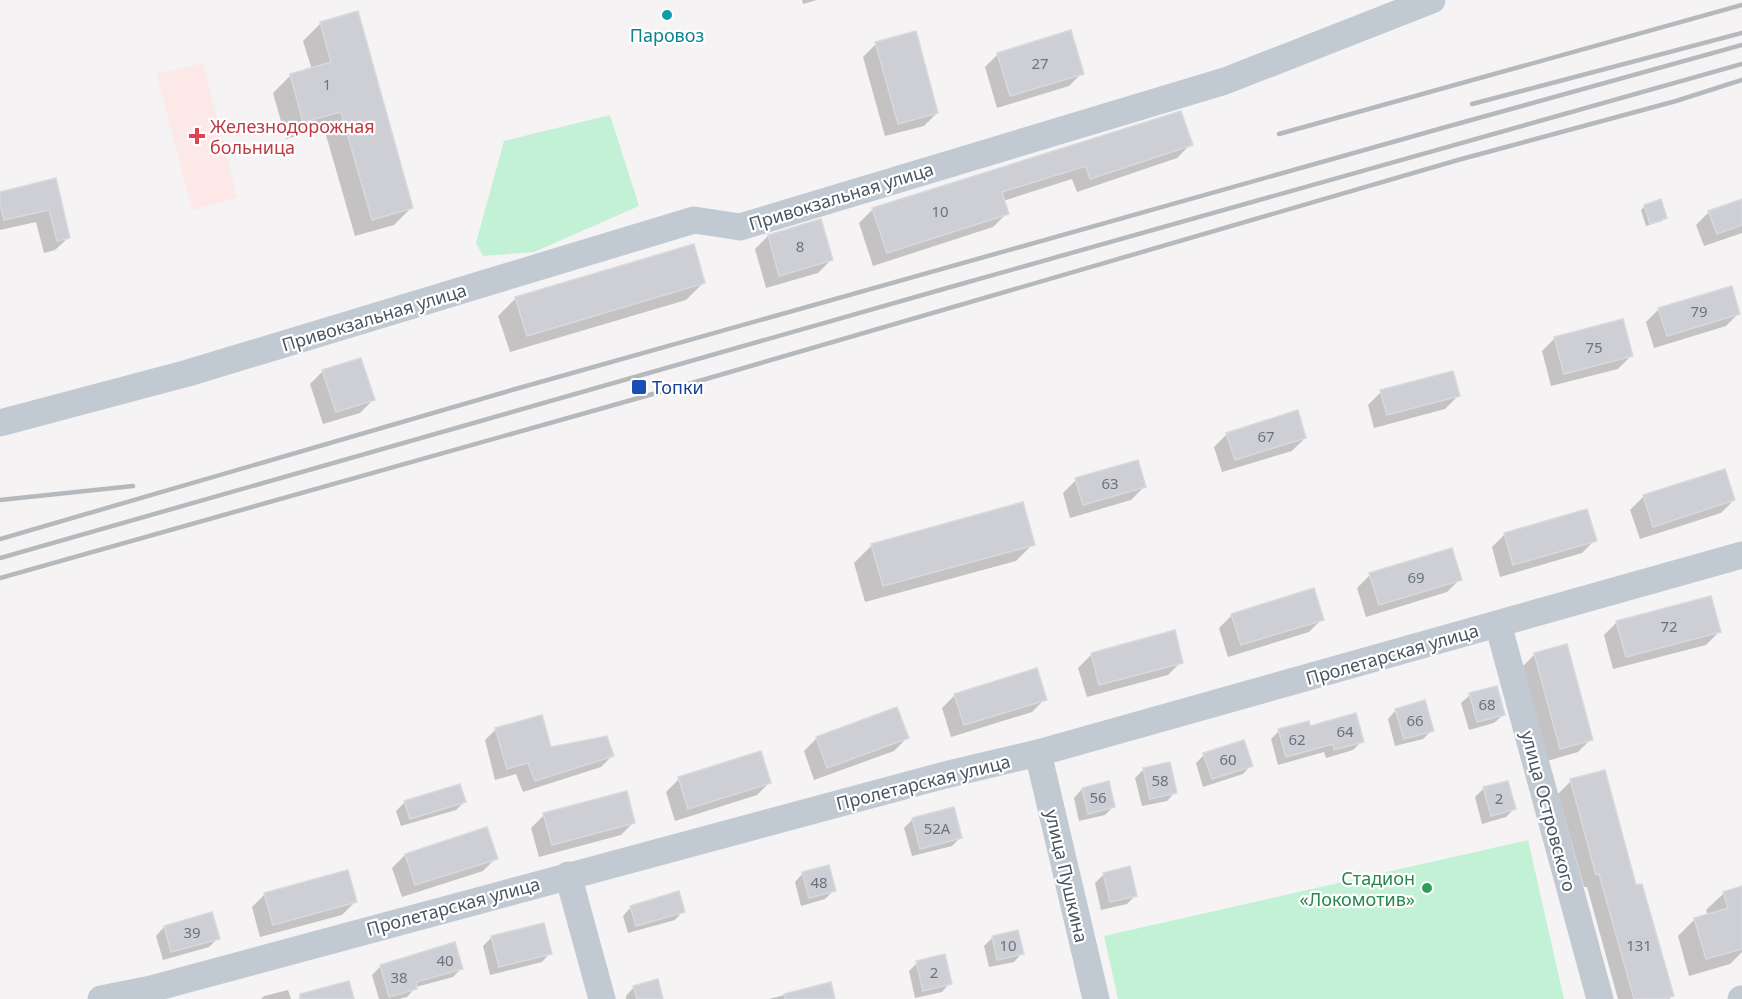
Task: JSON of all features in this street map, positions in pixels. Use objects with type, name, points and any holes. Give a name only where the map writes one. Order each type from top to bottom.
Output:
[{"type":"street","name":"Привокзальная улица","points":[[0,423],[188,373],[694,220],[740,227],[751,224],[1226,81],[1432,0]]},
{"type":"street","name":"Пролетарская улица","points":[[101,999],[152,994],[568,875],[945,775],[1038,753],[1742,555]]},
{"type":"street","name":"улица Островского","points":[[1498,624],[1600,999]]},
{"type":"street","name":"улица Пушкина","points":[[1038,753],[1096,999]]},
{"type":"street","points":[[568,875],[602,999]]},
{"type":"shaded area","name":"Железнодорожная больница","points":[[203,63],[237,198],[192,210],[157,74]]},
{"type":"green space","points":[[610,115],[639,206],[534,252],[483,256],[476,243],[504,141]]},
{"type":"green space","name":"Стадион «Локомотив»","points":[[1528,840],[1564,999],[1118,999],[1104,936]]},
{"type":"building","points":[[358,11],[413,208],[372,220],[341,112],[303,122],[290,74],[331,62],[320,22]]},
{"type":"building","points":[[1071,30],[1084,74],[1010,96],[997,53]]},
{"type":"building","points":[[916,31],[938,113],[898,124],[875,42]]},
{"type":"building","points":[[1181,111],[1193,145],[1090,179],[1086,166],[1002,192],[1009,214],[887,253],[872,208]]},
{"type":"building","points":[[56,178],[70,238],[57,241],[49,210],[4,220],[0,192]]},
{"type":"building","points":[[1661,199],[1667,218],[1650,224],[1644,205]]},
{"type":"building","points":[[1742,199],[1742,225],[1717,234],[1708,211]]},
{"type":"building","points":[[821,219],[833,260],[779,276],[768,235]]},
{"type":"building","points":[[694,244],[705,283],[527,336],[515,297]]},
{"type":"building","points":[[1732,286],[1740,314],[1667,336],[1658,308]]},
{"type":"building","points":[[1623,319],[1633,356],[1564,374],[1554,337]]},
{"type":"building","points":[[361,358],[375,400],[336,412],[322,370]]},
{"type":"building","points":[[1453,371],[1460,396],[1387,415],[1380,390]]},
{"type":"building","points":[[1298,410],[1306,438],[1235,460],[1226,433]]},
{"type":"building","points":[[1138,460],[1146,487],[1083,505],[1075,478]]},
{"type":"building","points":[[1725,469],[1735,500],[1653,527],[1643,495]]},
{"type":"building","points":[[1023,502],[1035,545],[883,586],[871,544]]},
{"type":"building","points":[[1587,509],[1597,541],[1513,565],[1504,533]]},
{"type":"building","points":[[1452,548],[1462,580],[1379,605],[1369,573]]},
{"type":"building","points":[[1314,588],[1324,620],[1241,645],[1231,614]]},
{"type":"building","points":[[1711,596],[1721,632],[1626,657],[1616,621]]},
{"type":"building","points":[[1175,630],[1183,663],[1099,685],[1091,653]]},
{"type":"building","points":[[1567,644],[1593,740],[1560,749],[1534,653]]},
{"type":"building","points":[[1037,668],[1047,700],[964,725],[954,694]]},
{"type":"building","points":[[1497,686],[1505,715],[1477,722],[1469,693]]},
{"type":"building","points":[[1425,700],[1434,731],[1404,739],[1395,709]]},
{"type":"building","points":[[897,707],[909,738],[827,768],[816,737]]},
{"type":"building","points":[[1356,713],[1364,742],[1334,750],[1333,744],[1286,757],[1278,729],[1309,721],[1310,726]]},
{"type":"building","points":[[542,715],[551,747],[607,736],[614,756],[535,781],[528,763],[507,769],[495,728]]},
{"type":"building","points":[[1244,740],[1253,766],[1212,779],[1203,753]]},
{"type":"building","points":[[761,751],[771,783],[688,809],[678,777]]},
{"type":"building","points":[[1170,762],[1177,793],[1150,799],[1143,768]]},
{"type":"building","points":[[1605,770],[1636,885],[1642,884],[1674,996],[1663,999],[1634,999],[1599,874],[1596,875],[1570,779]]},
{"type":"building","points":[[1109,781],[1115,807],[1088,814],[1082,788]]},
{"type":"building","points":[[1508,781],[1516,809],[1491,816],[1483,787]]},
{"type":"building","points":[[460,784],[466,802],[410,819],[404,801]]},
{"type":"building","points":[[627,791],[635,823],[552,845],[543,813]]},
{"type":"building","points":[[954,807],[962,838],[920,849],[912,818]]},
{"type":"building","points":[[487,827],[498,859],[415,885],[405,854]]},
{"type":"building","points":[[829,865],[836,891],[809,898],[802,872]]},
{"type":"building","points":[[1130,866],[1137,896],[1110,902],[1103,873]]},
{"type":"building","points":[[348,870],[357,902],[273,925],[264,893]]},
{"type":"building","points":[[1742,886],[1742,949],[1706,959],[1694,918],[1728,908],[1723,892]]},
{"type":"building","points":[[679,891],[685,912],[636,926],[630,906]]},
{"type":"building","points":[[212,912],[220,939],[171,952],[164,926]]},
{"type":"building","points":[[544,923],[552,954],[499,967],[491,936]]},
{"type":"building","points":[[1018,930],[1024,954],[997,960],[992,936]]},
{"type":"building","points":[[455,942],[463,969],[416,982],[417,989],[389,997],[380,965]]},
{"type":"building","points":[[945,954],[952,984],[923,991],[916,961]]},
{"type":"building","points":[[658,979],[663,999],[637,999],[633,986]]},
{"type":"building","points":[[349,981],[354,999],[300,999],[300,994]]},
{"type":"building","points":[[831,982],[835,999],[785,999],[784,994]]},
{"type":"railway","points":[[1279,134],[1742,5]]},
{"type":"railway","points":[[1472,104],[1742,33]]},
{"type":"railway","points":[[0,539],[519,388],[1742,45]]},
{"type":"railway","points":[[0,558],[1742,64]]},
{"type":"railway","points":[[0,578],[706,379],[1458,160],[1676,101],[1742,80]]},
{"type":"railway","points":[[0,500],[133,486]]},
{"type":"place","name":"Паровоз","points":[[667,15]]},
{"type":"place","name":"Железнодорожная больница","points":[[197,136]]},
{"type":"place","name":"Топки","points":[[639,387]]},
{"type":"place","name":"Стадион «Локомотив»","points":[[1427,888]]}]
